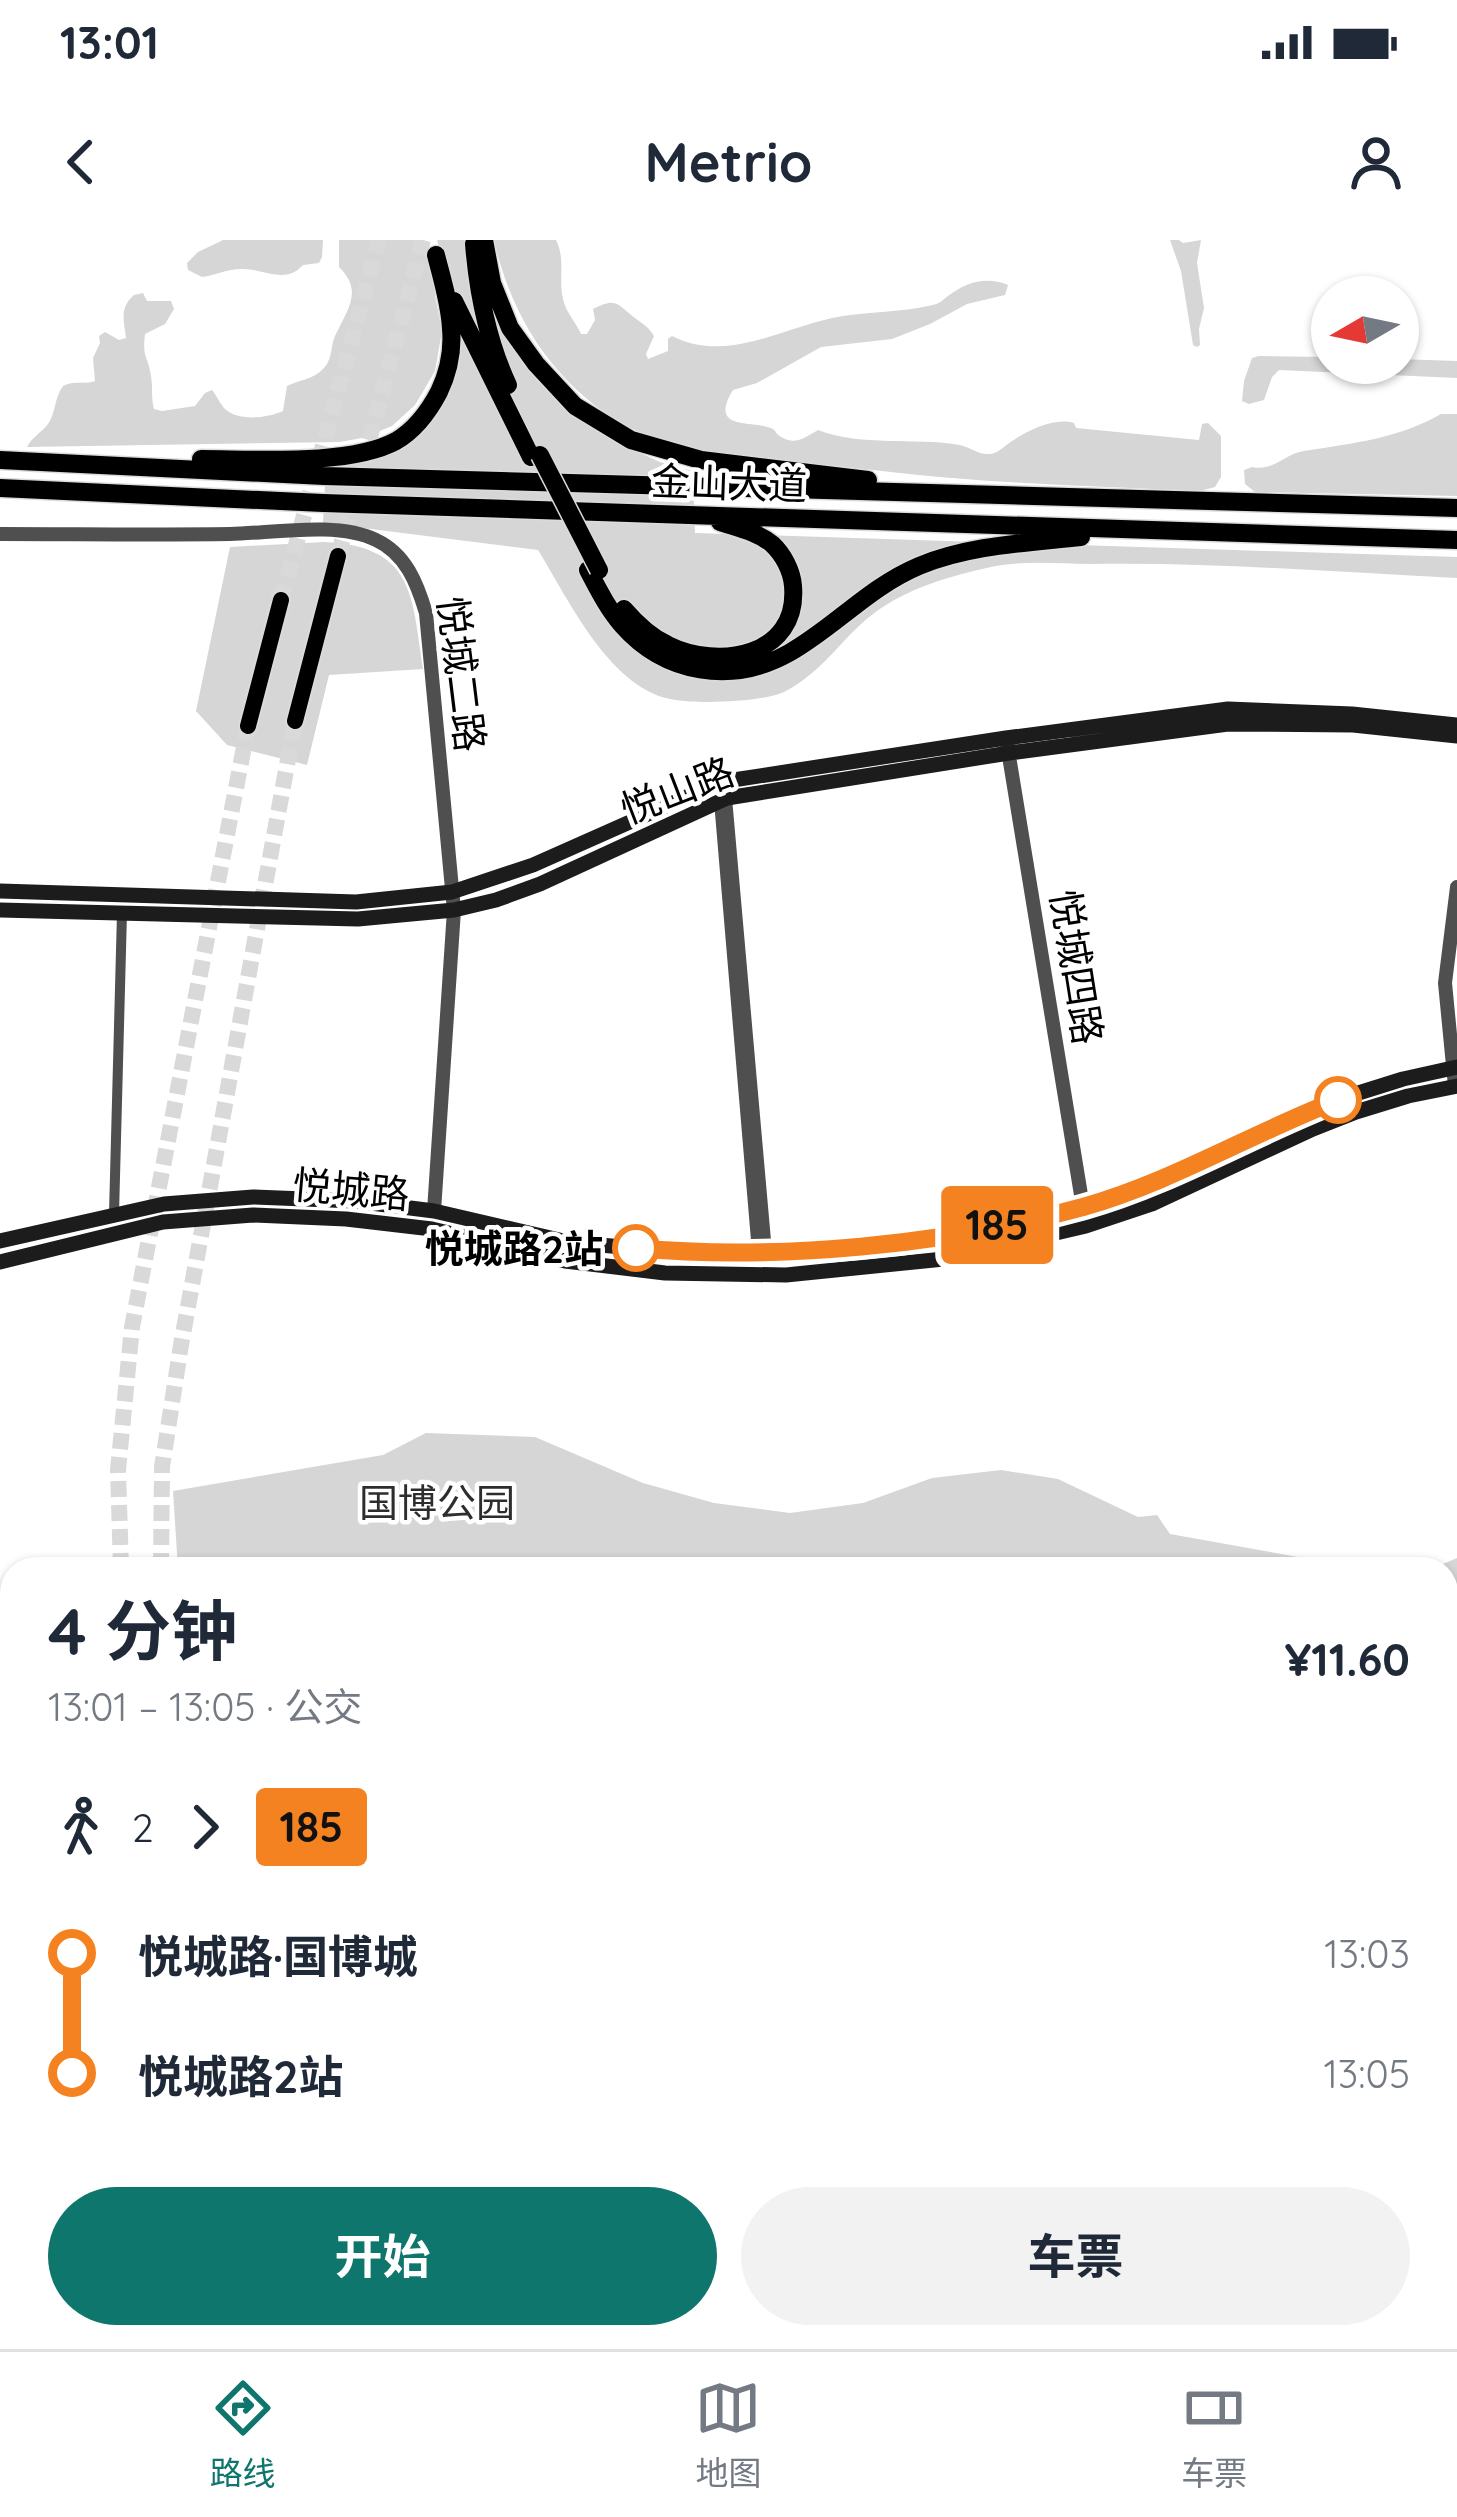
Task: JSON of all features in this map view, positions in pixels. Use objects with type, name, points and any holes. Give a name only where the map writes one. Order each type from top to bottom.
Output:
[{"type":"highway","points":[[474,240],[487,335],[536,456]]},
{"type":"highway","points":[[484,240],[492,283],[510,328],[536,364],[575,406],[632,440],[700,460],[980,493]]},
{"type":"highway","points":[[434,248],[474,343],[619,622],[657,655],[698,670],[737,671],[787,654],[881,585],[934,560],[997,546],[1141,530]]},
{"type":"highway","points":[[122,468],[165,460],[325,458],[365,452],[395,441],[430,407],[448,367],[452,329],[434,248]]},
{"type":"highway","name":"金山大道","points":[[0,460],[394,478],[1457,508]]},
{"type":"highway","name":"金山大道","points":[[0,488],[1457,540]]},
{"type":"highway","points":[[594,570],[629,614],[665,644],[719,658],[766,645],[783,627],[793,604],[792,577],[786,564],[770,542],[698,514]]},
{"type":"main road","points":[[295,721],[338,556]]},
{"type":"main road","points":[[248,726],[281,600]]},
{"type":"main road","name":"悦山路","points":[[0,891],[356,902],[496,900],[723,800],[1007,746],[1228,710],[1352,713],[1457,724]]},
{"type":"main road","name":"悦山路","points":[[0,910],[358,919],[453,901],[721,782],[1228,724],[1353,725],[1457,736]]},
{"type":"main road","name":"悦城路","points":[[0,1241],[164,1204],[253,1197],[355,1201],[434,1211],[568,1242],[665,1251],[788,1252],[944,1237],[1083,1207],[1180,1171],[1352,1095],[1455,1067]]},
{"type":"main road","name":"悦城路","points":[[0,1262],[163,1222],[253,1215],[432,1229],[565,1261],[665,1273],[786,1275],[944,1259],[1086,1226],[1152,1204],[1356,1112],[1456,1086]]},
{"type":"street","name":"悦城二路","points":[[0,534],[336,531],[382,542],[416,580],[426,613],[453,901],[434,1211]]},
{"type":"street","name":"悦城四路","points":[[1007,746],[1083,1207]]},
{"type":"street","points":[[723,800],[762,1252]]},
{"type":"street","points":[[1456,1086],[1444,983],[1457,887]]},
{"type":"street","points":[[114,1214],[122,913]]},
{"type":"green space","points":[[223,240],[323,240],[322,257],[319,263],[283,275],[239,269],[202,277],[188,270],[187,263],[198,252]]},
{"type":"green space","points":[[339,240],[424,240],[434,275],[442,331],[435,371],[415,405],[392,426],[340,442],[27,447],[51,420],[63,386],[95,381],[93,358],[99,336],[105,332],[119,340],[126,338],[126,305],[143,293],[147,301],[171,301],[174,309],[165,324],[145,334],[154,409],[195,406],[212,390],[224,408],[237,415],[261,417],[283,411],[287,386],[326,366],[351,301],[351,284],[339,267]]},
{"type":"green space","points":[[437,240],[477,240],[504,325],[632,449],[693,471],[695,533],[1457,557],[1457,578],[1182,564],[1003,565],[929,584],[886,605],[813,672],[784,692],[715,702],[676,700],[653,693],[631,680],[594,641],[538,550],[323,523],[326,465],[420,429],[459,334]]},
{"type":"green space","points":[[494,240],[556,240],[563,299],[581,334],[587,334],[595,320],[593,309],[617,304],[654,336],[648,359],[668,351],[672,336],[712,346],[752,342],[832,318],[933,305],[969,284],[1000,282],[1008,285],[1005,295],[967,304],[892,339],[821,347],[757,383],[733,390],[728,417],[771,428],[792,441],[818,430],[853,438],[960,445],[987,454],[1050,423],[1199,440],[1202,424],[1208,423],[1221,436],[1221,477],[1215,487],[1200,491],[986,481],[734,457],[660,441],[585,397],[543,352],[513,299]]},
{"type":"green space","points":[[1170,240],[1201,240],[1197,263],[1204,308],[1197,347],[1193,345],[1181,271]]},
{"type":"green space","points":[[1311,357],[1311,371],[1279,370],[1264,400],[1249,404],[1242,401],[1252,358]]},
{"type":"green space","points":[[1419,360],[1457,361],[1457,378],[1419,376]]},
{"type":"green space","points":[[1441,414],[1457,414],[1457,496],[1255,492],[1245,484],[1244,470],[1252,467],[1266,467],[1304,451],[1392,435]]},
{"type":"green space","points":[[324,542],[376,553],[392,564],[411,597],[423,669],[329,675],[307,765],[227,745],[196,711],[230,547]]},
{"type":"green space","name":"国博公园","points":[[426,1433],[535,1437],[643,1483],[714,1503],[790,1513],[863,1503],[932,1478],[1001,1470],[1058,1479],[1138,1517],[1157,1515],[1170,1534],[1298,1557],[177,1557],[173,1491],[383,1455]]},
{"type":"tunnel","points":[[281,600],[379,240]]},
{"type":"tunnel","points":[[338,556],[423,240]]},
{"type":"tunnel","points":[[161,1557],[162,1467],[181,1345],[295,721]]},
{"type":"tunnel","points":[[121,1557],[118,1470],[132,1327],[248,726]]},
{"type":"bus line","name":"185","points":[[636,1248],[788,1252],[944,1237],[1083,1207],[1180,1171],[1338,1100]]},
{"type":"place","name":"悦城路2站","points":[[636,1248]]}]
